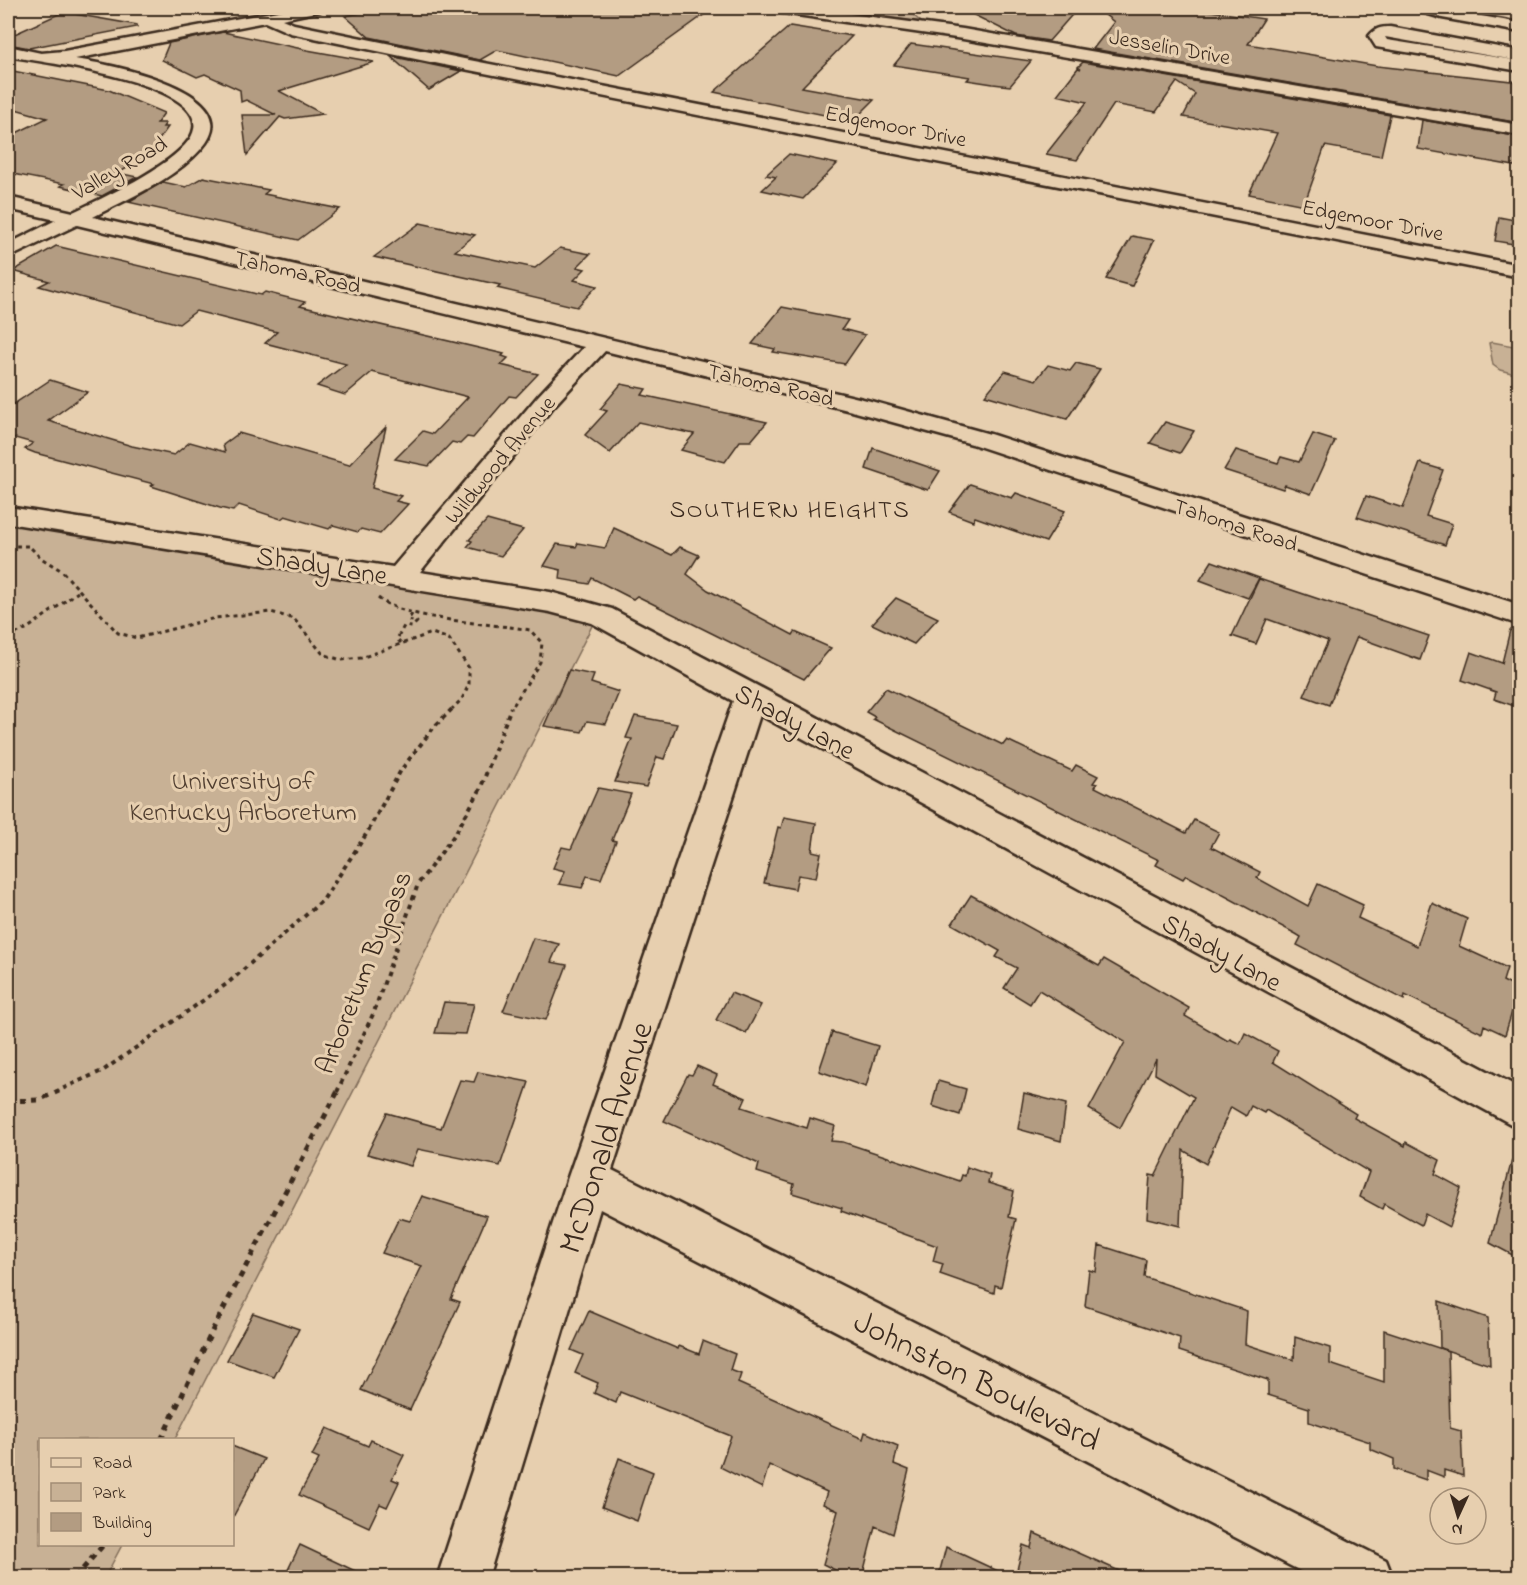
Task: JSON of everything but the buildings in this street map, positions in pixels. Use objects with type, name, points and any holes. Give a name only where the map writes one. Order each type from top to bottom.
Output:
[{"type":"street","points":[[41,58],[92,52],[315,8]]},
{"type":"street","name":"Jesselin Drive","points":[[776,8],[963,34],[1520,130]]},
{"type":"street","points":[[1423,8],[1442,14],[1520,28]]},
{"type":"street","points":[[1473,8],[1520,15]]},
{"type":"street","points":[[920,12],[932,21],[963,34]]},
{"type":"street","name":"Edgemoor Drive","points":[[266,17],[290,28],[1520,271]]},
{"type":"street","points":[[1520,56],[1390,32],[1382,32],[1377,36],[1381,44],[1520,66]]},
{"type":"street","name":"Valley Road","points":[[8,51],[126,74],[154,83],[187,100],[200,113],[203,121],[203,133],[190,152],[77,219],[8,252]]},
{"type":"street","name":"Tahoma Road","points":[[8,203],[859,405],[971,436],[1520,615]]},
{"type":"street","name":"Wildwood Avenue","points":[[400,577],[546,401],[600,343]]},
{"type":"street","name":"Shady Lane","points":[[8,515],[550,602],[602,616],[1520,1110]]},
{"type":"street","name":"McDonald Avenue","points":[[462,1578],[588,1180],[750,697]]},
{"type":"street","name":"Johnston Boulevard","points":[[588,1180],[1368,1578]]},
{"type":"path","points":[[8,546],[22,544],[29,546],[40,558],[62,571],[78,592],[118,633],[137,638],[215,618],[271,612],[294,619],[323,654],[330,658],[341,660],[361,658],[432,633],[449,639],[469,668],[469,684],[462,699],[434,727],[401,770],[367,833],[323,900],[228,983],[104,1070],[38,1101],[8,1101]]},
{"type":"path","name":"Arboretum Bypass","points":[[162,1438],[213,1327],[342,1083],[374,1012],[417,884],[455,834],[480,790],[512,705],[540,662],[542,643],[530,630],[414,611],[379,602],[386,588],[400,577]]},
{"type":"path","points":[[8,637],[28,628],[78,592]]},
{"type":"path","points":[[402,643],[397,639],[398,633],[404,626],[412,627],[417,622],[408,620],[414,611]]},
{"type":"path","points":[[75,1578],[103,1546]]},
{"type":"green space","points":[[873,8],[905,8],[921,22],[866,15]]},
{"type":"green space","points":[[1489,343],[1519,347],[1519,375],[1500,370],[1493,365]]},
{"type":"green space","name":"University of Kentucky Arboretum","points":[[8,520],[596,618],[176,1438],[39,1438],[39,1546],[121,1546],[105,1577],[8,1577]]},
{"type":"district","name":"SOUTHERN HEIGHTS","points":[[790,509]]}]
